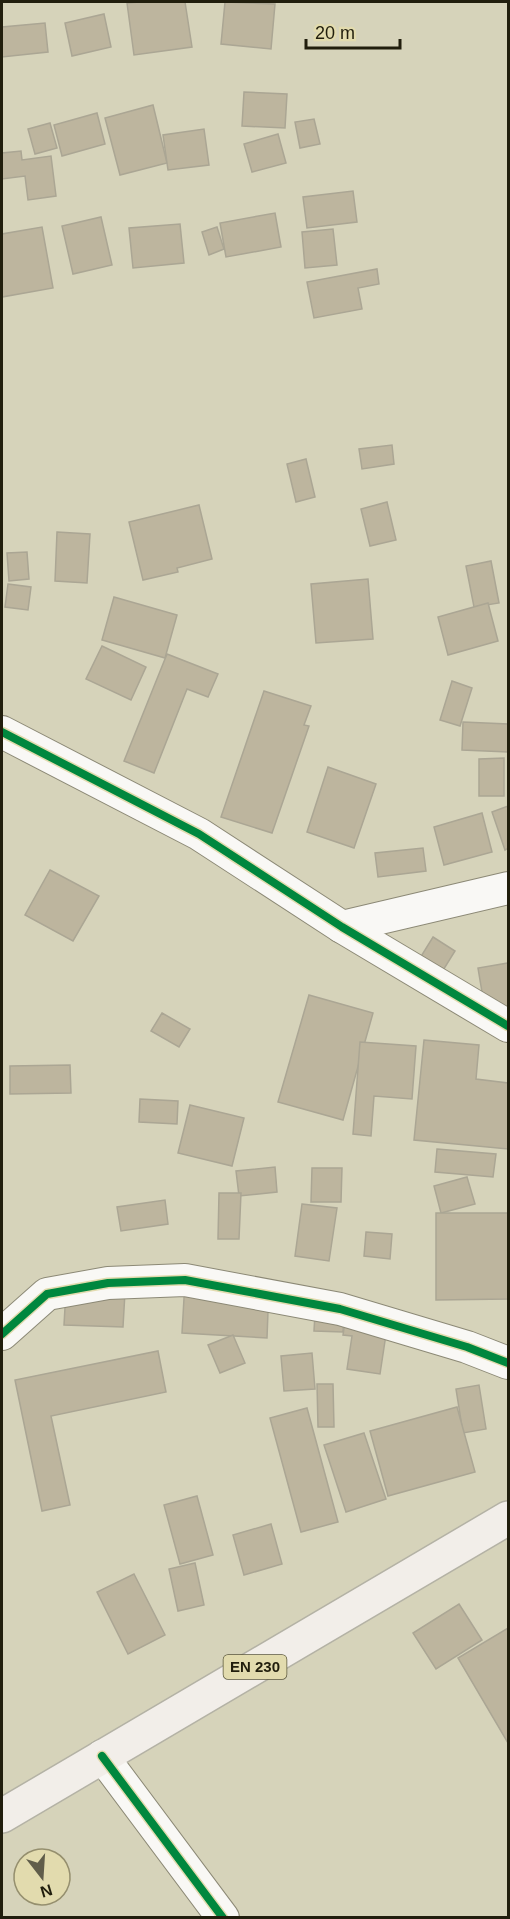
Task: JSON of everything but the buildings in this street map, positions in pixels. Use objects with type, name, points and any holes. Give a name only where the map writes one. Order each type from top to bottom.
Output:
[{"type":"main road","name":"EN 230","points":[[2,1816],[102,1756],[506,1527]]},
{"type":"street","points":[[2,732],[198,834],[342,927],[508,1026]]},
{"type":"street","points":[[342,927],[508,888]]},
{"type":"street","points":[[2,1334],[47,1294],[108,1283],[185,1280],[340,1309],[467,1347],[508,1363]]},
{"type":"street","points":[[102,1756],[223,1917]]},
{"type":"cycle path","points":[[2,732],[199,834],[342,927],[508,1026]]},
{"type":"cycle path","points":[[2,1334],[47,1294],[108,1283],[185,1280],[340,1309],[467,1347],[508,1363]]},
{"type":"cycle path","points":[[102,1756],[223,1918]]}]
